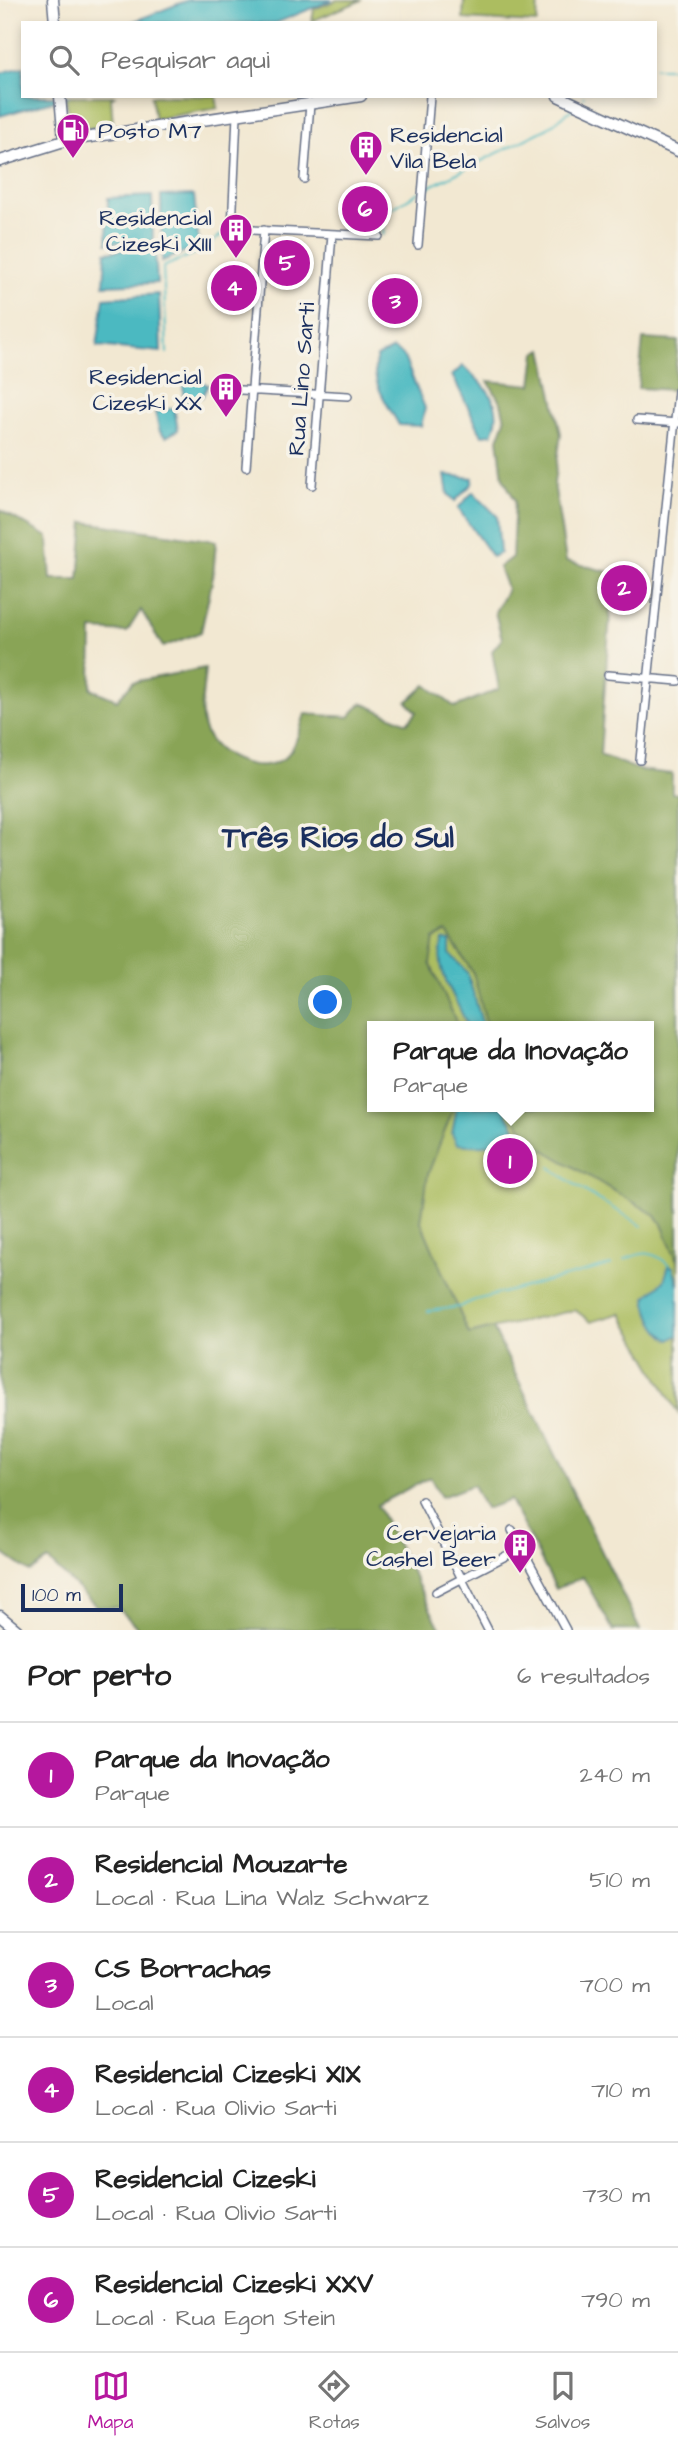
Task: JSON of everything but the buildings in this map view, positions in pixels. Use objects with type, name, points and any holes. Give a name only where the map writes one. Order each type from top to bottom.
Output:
[{"type":"street","points":[[53,0],[55,21]]},
{"type":"street","points":[[60,98],[64,141]]},
{"type":"street","points":[[0,161],[64,141],[348,98]]},
{"type":"street","points":[[418,244],[430,98]]},
{"type":"street","points":[[562,98],[678,151]]},
{"type":"street","points":[[304,179],[310,104]]},
{"type":"street","points":[[237,115],[232,229],[379,236]]},
{"type":"street","points":[[246,467],[264,230]]},
{"type":"street","name":"Rua Lino Sarti","points":[[312,485],[332,233]]},
{"type":"street","points":[[222,389],[348,396]]},
{"type":"street","points":[[640,760],[678,391]]},
{"type":"street","points":[[637,420],[676,423]]},
{"type":"street","points":[[608,675],[678,681]]},
{"type":"street","points":[[422,1501],[488,1630]]},
{"type":"street","points":[[512,1530],[565,1630]]},
{"type":"street","points":[[436,1592],[521,1548]]},
{"type":"street","points":[[0,1616],[17,1630]]},
{"type":"green space","points":[[337,0],[362,0],[312,21],[314,9]]},
{"type":"green space","points":[[464,0],[538,0],[537,21],[463,19]]},
{"type":"green space","points":[[66,98],[111,98],[113,126],[71,130]]},
{"type":"green space","points":[[151,98],[216,98],[218,108],[155,119]]},
{"type":"green space","points":[[643,339],[678,341],[674,390],[638,388]]},
{"type":"green space","points":[[543,349],[561,434],[554,483],[566,561],[613,573],[600,755],[639,770],[672,774],[672,793],[678,794],[678,1263],[661,1222],[655,1215],[536,1145],[513,1116],[518,1114],[517,1112],[654,1112],[654,1021],[486,1021],[473,973],[447,933],[434,939],[430,963],[456,1021],[367,1021],[367,1112],[452,1112],[428,1174],[421,1222],[469,1334],[493,1328],[640,1630],[613,1630],[583,1577],[556,1589],[510,1500],[485,1509],[473,1485],[441,1497],[430,1477],[377,1505],[441,1630],[140,1630],[118,1608],[96,1606],[48,1560],[30,1572],[0,1551],[0,510],[48,537],[51,579],[79,579],[84,522],[216,541],[213,577],[201,632],[163,647],[141,610],[127,632],[92,630],[91,689],[117,700],[133,682],[205,668],[202,718],[203,726],[212,742],[219,750],[240,762],[252,765],[274,763],[284,758],[292,749],[305,714],[349,717],[362,703],[407,723],[417,712],[407,702],[426,685],[455,707],[499,689],[492,651],[502,639],[495,612],[507,589],[499,567],[512,557],[515,500],[503,478],[498,439],[505,420],[501,403],[488,381],[532,385],[536,353]]},
{"type":"green space","points":[[296,755],[651,1021],[367,1021],[367,1112],[654,1112],[654,1023],[678,1041],[678,1413],[621,1313],[591,1322],[575,1310],[469,1334],[350,1261]]},
{"type":"water","points":[[188,0],[332,0],[281,21],[135,21]]},
{"type":"water","points":[[21,68],[21,98],[63,98],[0,116],[0,73]]},
{"type":"water","points":[[194,195],[199,246],[162,261],[161,196]]},
{"type":"water","points":[[152,196],[153,241],[107,243],[108,198]]},
{"type":"water","points":[[155,247],[157,283],[104,285],[106,252]]},
{"type":"water","points":[[159,294],[161,352],[97,346],[104,298]]},
{"type":"water","points":[[393,349],[403,355],[425,408],[421,426],[399,425],[377,384],[377,357]]},
{"type":"water","points":[[463,366],[486,388],[495,405],[497,414],[492,434],[482,435],[452,375]]},
{"type":"water","points":[[184,374],[208,385],[202,397],[186,401],[183,397]]},
{"type":"water","points":[[174,408],[178,430],[166,437],[160,432],[155,412]]},
{"type":"water","points":[[445,475],[473,478],[472,484],[455,501],[448,494]]},
{"type":"water","points":[[473,492],[497,516],[500,553],[492,557],[458,508]]},
{"type":"water","points":[[443,940],[450,941],[450,954],[467,972],[482,1021],[465,1021],[443,973],[440,951]]},
{"type":"water","points":[[456,1112],[506,1112],[515,1128],[504,1140],[489,1145],[457,1144],[452,1134]]},
{"type":"water","points":[[669,1265],[673,1267],[678,1285],[678,1335],[670,1340],[654,1322],[646,1297],[664,1281]]},
{"type":"waterway","points":[[657,68],[678,68]]},
{"type":"waterway","points":[[427,188],[548,128],[572,109]]},
{"type":"waterway","points":[[383,235],[386,212],[419,192]]},
{"type":"waterway","points":[[167,353],[163,267],[205,249],[221,235]]},
{"type":"waterway","points":[[512,1135],[540,1161]]},
{"type":"waterway","points":[[551,1167],[584,1191],[642,1226]]},
{"type":"waterway","points":[[624,1260],[637,1255],[652,1254],[669,1265]]},
{"type":"waterway","points":[[428,1311],[459,1307],[475,1300],[611,1265]]},
{"type":"place","name":"Posto M7","points":[[73,160]]},
{"type":"place","name":"Residencial Vila Bela","points":[[366,177]]},
{"type":"place","name":"Residencial Cizeski XXV","points":[[365,209]]},
{"type":"place","name":"Residencial Cizeski XIII","points":[[236,260]]},
{"type":"place","name":"Residencial Cizeski","points":[[287,263]]},
{"type":"place","name":"Residencial Cizeski XIX","points":[[234,288]]},
{"type":"place","name":"CS Borrachas","points":[[395,301]]},
{"type":"place","name":"Residencial Cizeski XX","points":[[226,419]]},
{"type":"place","name":"Residencial Mouzarte","points":[[624,588]]},
{"type":"place","name":"Parque da Inovação","points":[[510,1161]]},
{"type":"place","name":"Cervejaria Cashel Beer","points":[[520,1575]]},
{"type":"district","name":"Três Rios do Sul","points":[[338,837]]}]
